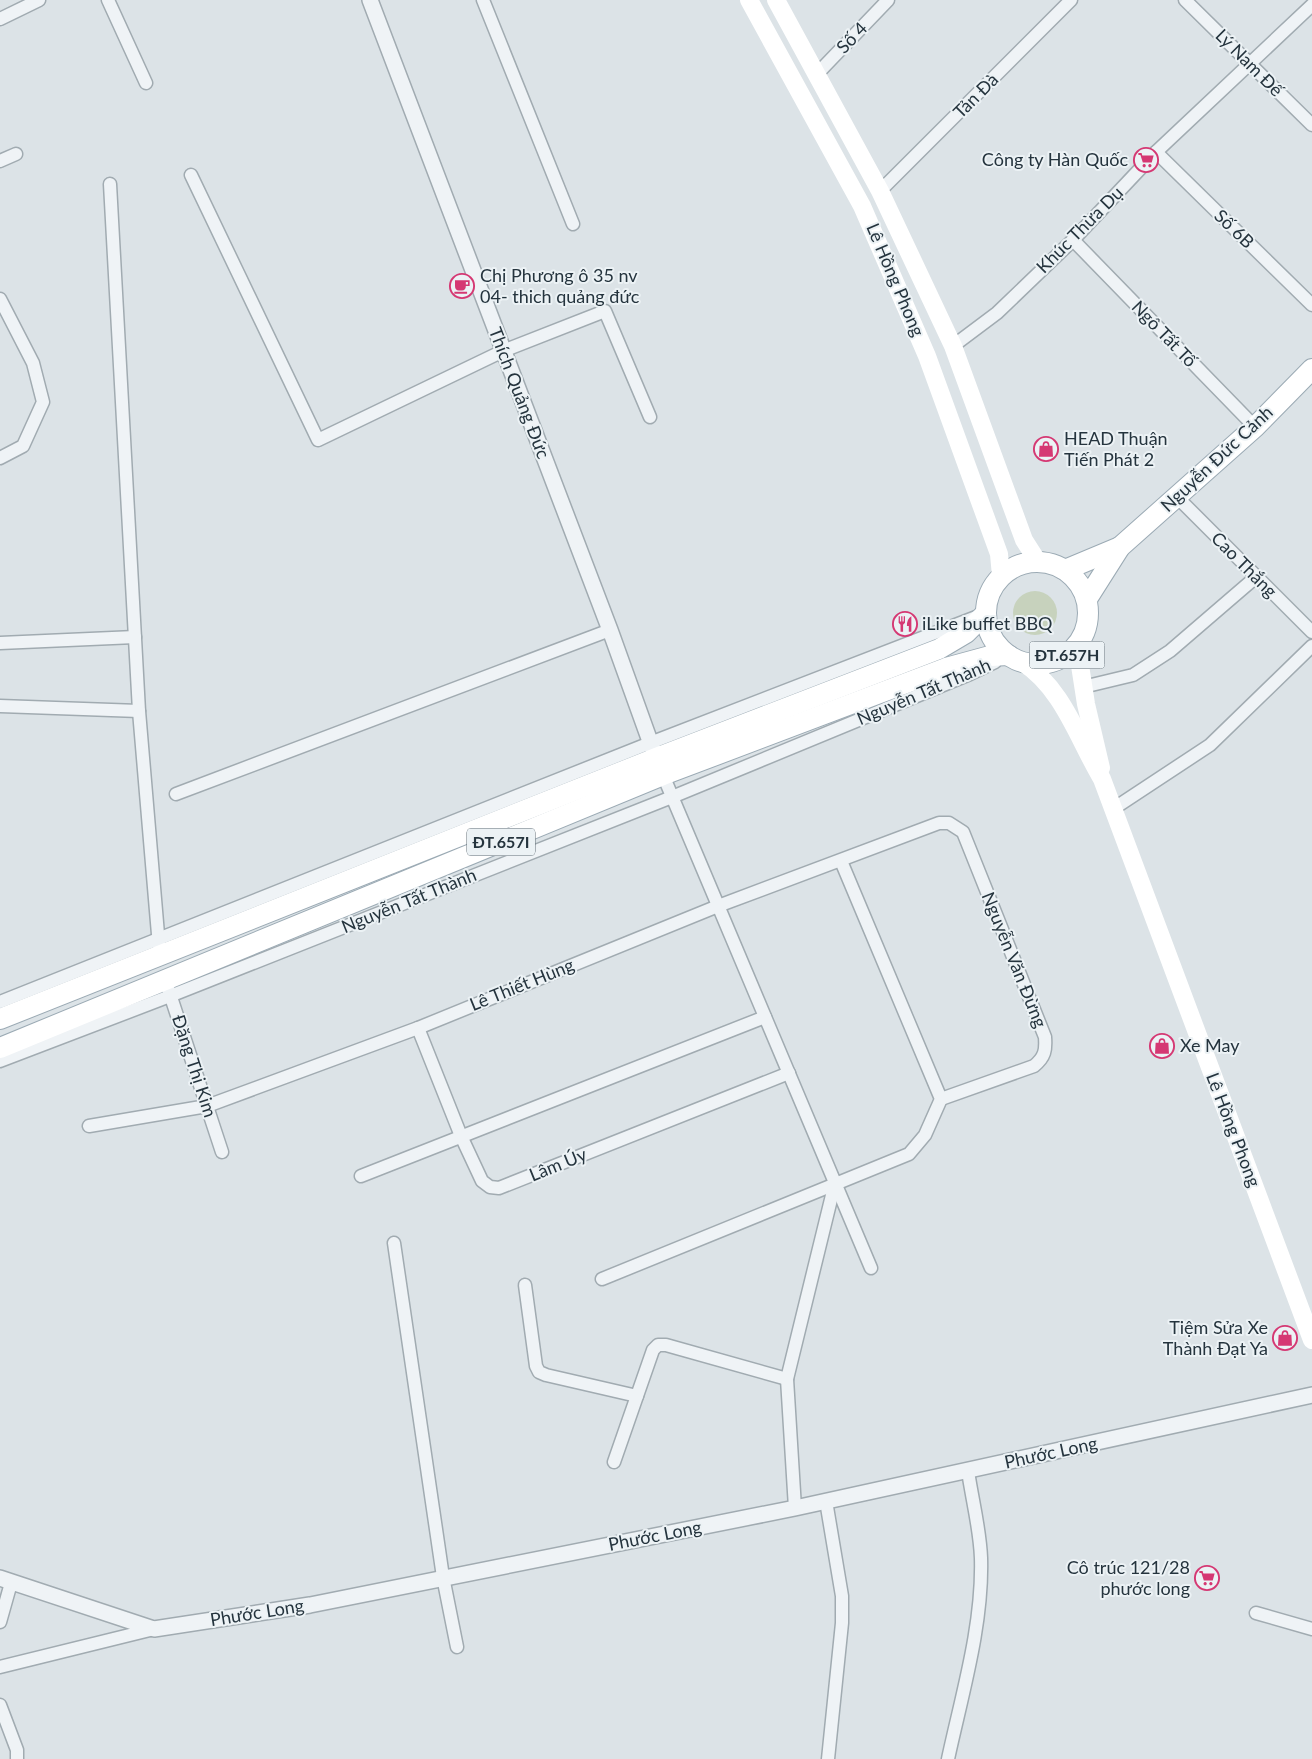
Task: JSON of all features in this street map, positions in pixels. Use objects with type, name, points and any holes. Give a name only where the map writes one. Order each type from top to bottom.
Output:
[{"type":"main road","name":"Lê Hồng Phong","points":[[749,0],[862,206],[928,356],[999,554],[1001,576]]},
{"type":"main road","name":"Lê Hồng Phong","points":[[776,0],[880,191],[953,346],[1024,540],[1038,562]]},
{"type":"main road","points":[[928,356],[953,346]]},
{"type":"main road","name":"Nguyễn Đức Cảnh","points":[[1087,600],[1120,547],[1254,427],[1312,369]]},
{"type":"main road","name":"Nguyễn Đức Cảnh","points":[[1065,570],[1120,547]]},
{"type":"main road","points":[[985,614],[986,602],[992,587],[1001,576],[1024,563],[1052,564],[1065,570],[1078,583],[1087,600]]},
{"type":"main road","name":"ĐT.657H","points":[[985,614],[988,630],[996,644],[1015,659],[1037,665],[1052,662],[1066,656],[1077,646],[1088,624],[1087,600]]},
{"type":"main road","name":"Nguyễn Tất Thành","points":[[0,1019],[159,947],[656,759],[939,649],[966,633],[985,614]]},
{"type":"main road","name":"Lê Hồng Phong","points":[[1077,646],[1083,687],[1102,779],[1312,1340]]},
{"type":"main road","name":"Nguyễn Tất Thành","points":[[0,1048],[168,988],[656,759],[946,668],[990,656],[1015,659]]},
{"type":"main road","name":"Lê Hồng Phong","points":[[1015,659],[1046,680],[1058,697],[1085,751],[1102,779]]},
{"type":"street","points":[[0,19],[39,0]]},
{"type":"street","points":[[108,0],[146,82]]},
{"type":"street","name":"Thích Quảng Đức","points":[[370,0],[610,630],[656,759]]},
{"type":"street","points":[[483,0],[573,224]]},
{"type":"street","name":"Số 4","points":[[816,75],[888,0]]},
{"type":"street","name":"Tản Đà","points":[[880,191],[1072,0]]},
{"type":"street","name":"Lý Nam Đế","points":[[1185,0],[1312,125]]},
{"type":"street","name":"Khúc Thừa Dụ","points":[[953,346],[997,313],[1072,240],[1156,152],[1251,65],[1312,5]]},
{"type":"street","name":"Số 6B","points":[[1156,152],[1312,305]]},
{"type":"street","points":[[0,161],[16,154]]},
{"type":"street","points":[[191,175],[318,440],[503,351],[605,311],[650,417]]},
{"type":"street","points":[[110,184],[139,711],[159,947]]},
{"type":"street","name":"Ngô Tất Tố","points":[[1072,240],[1254,427]]},
{"type":"street","points":[[0,299],[33,363],[43,402],[23,446],[0,458]]},
{"type":"street","name":"Cao Thắng","points":[[1177,497],[1312,632]]},
{"type":"street","points":[[1083,687],[1133,675],[1170,651],[1256,577]]},
{"type":"street","points":[[176,794],[610,630]]},
{"type":"street","points":[[0,643],[136,637]]},
{"type":"street","points":[[1113,809],[1210,745],[1312,646]]},
{"type":"street","name":"Nguyễn Tất Thành","points":[[0,1061],[168,988],[672,797],[970,674],[1015,659]]},
{"type":"street","points":[[0,706],[139,711]]},
{"type":"street","points":[[656,759],[871,1268]]},
{"type":"street","name":"Lê Thiết Hùng","points":[[89,1126],[207,1106],[418,1028],[718,906],[939,823],[948,823]]},
{"type":"street","name":"Nguyễn Văn Đừng","points":[[941,1099],[1034,1066],[1043,1059],[1046,1048],[1045,1036],[964,832],[948,823]]},
{"type":"street","points":[[602,1279],[909,1154],[925,1135],[941,1099],[840,861]]},
{"type":"street","name":"Nguyễn Tất Thành","points":[[0,1002],[159,947]]},
{"type":"street","name":"Đặng Thị Kim","points":[[168,988],[222,1152]]},
{"type":"street","points":[[361,1176],[765,1017]]},
{"type":"street","name":"Lâm Úy","points":[[418,1028],[461,1136],[482,1181],[490,1187],[499,1188],[789,1073]]},
{"type":"street","points":[[795,1508],[788,1379],[835,1183]]},
{"type":"street","points":[[394,1242],[443,1577],[457,1647]]},
{"type":"street","points":[[525,1285],[536,1366],[539,1372],[637,1396]]},
{"type":"street","points":[[614,1462],[654,1350],[658,1345],[666,1345],[788,1379]]},
{"type":"street","name":"Phước Long","points":[[6,1580],[154,1629],[310,1604],[795,1508],[1312,1395]]},
{"type":"street","points":[[948,1759],[974,1635],[979,1594],[981,1558],[968,1471]]},
{"type":"street","points":[[826,1501],[842,1596],[842,1623],[828,1759]]},
{"type":"street","points":[[0,1622],[6,1580]]},
{"type":"street","points":[[1256,1613],[1312,1629]]},
{"type":"street","points":[[0,1666],[154,1629]]},
{"type":"street","points":[[0,1705],[17,1750],[17,1759]]},
{"type":"green space","points":[[1035,591],[1047,595],[1053,601],[1057,613],[1053,625],[1047,631],[1035,635],[1023,631],[1017,625],[1013,613],[1017,601],[1023,595]]},
{"type":"place","name":"Công ty Hàn Quốc","points":[[1146,160]]},
{"type":"place","name":"Chị Phương ô 35 nv 04- thich quảng đức","points":[[462,286]]},
{"type":"place","name":"HEAD Thuận Tiến Phát 2","points":[[1046,449]]},
{"type":"place","name":"iLike buffet BBQ","points":[[905,624]]},
{"type":"place","name":"Xe May","points":[[1162,1046]]},
{"type":"place","name":"Tiệm Sửa Xe Thành Đạt Ya","points":[[1285,1338]]},
{"type":"place","name":"Cô trúc 121/28 phước long","points":[[1207,1578]]}]
